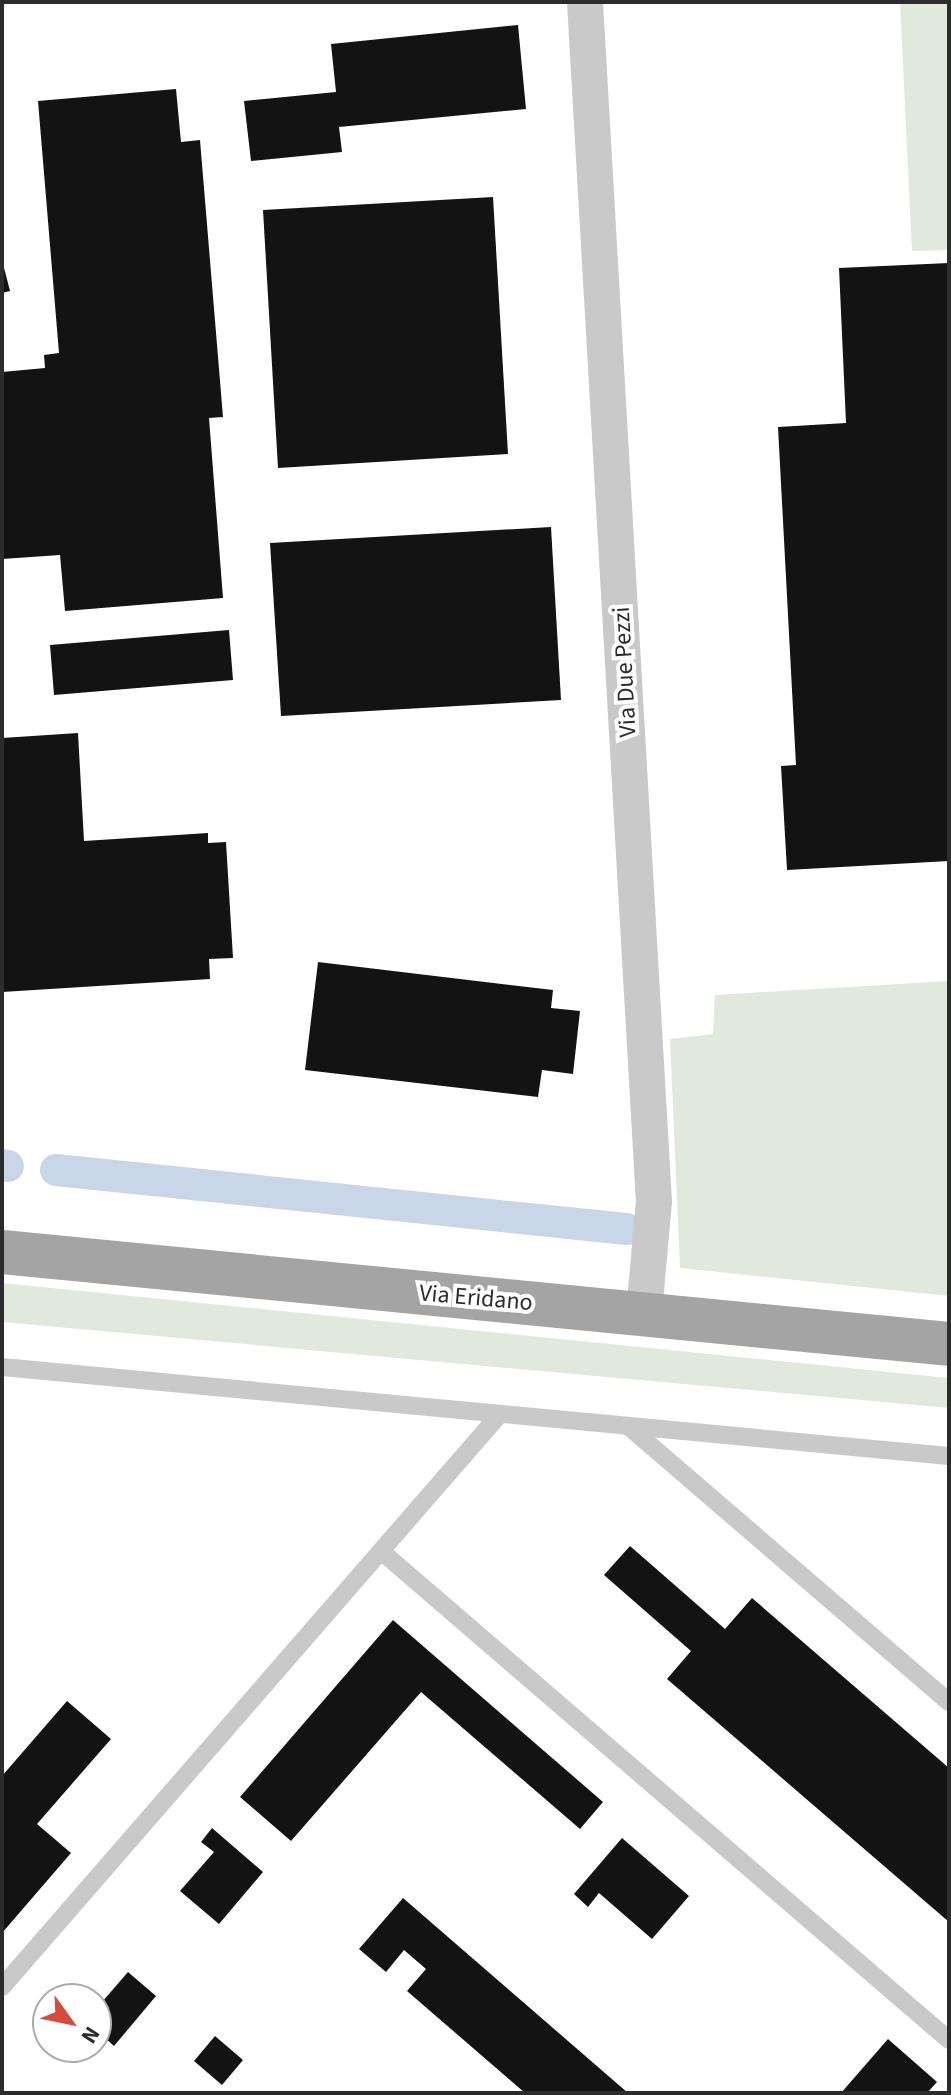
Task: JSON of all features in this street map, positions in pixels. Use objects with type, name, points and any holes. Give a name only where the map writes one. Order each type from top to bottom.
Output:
[{"type":"main road","name":"Via Eridano","points":[[2,1252],[646,1296],[949,1344]]},
{"type":"street","name":"Via Due Pezzi","points":[[587,16],[654,1201],[646,1296]]},
{"type":"lane","points":[[2,1367],[949,1456]]},
{"type":"lane","points":[[2,1987],[500,1414]]},
{"type":"lane","points":[[628,1426],[949,1702]]},
{"type":"lane","points":[[381,1551],[949,2040]]},
{"type":"shaded area","points":[[900,2],[949,2],[949,250],[912,251]]},
{"type":"shaded area","points":[[949,981],[949,1296],[680,1268],[670,1039],[713,1034],[715,995]]},
{"type":"shaded area","points":[[2,1283],[949,1378],[949,1408],[2,1322]]},
{"type":"building","points":[[518,25],[526,109],[339,127],[342,152],[251,161],[244,101],[336,92],[331,44]]},
{"type":"building","points":[[176,89],[181,142],[200,140],[223,417],[209,418],[223,598],[65,611],[60,555],[2,559],[2,372],[45,368],[44,355],[59,353],[38,101]]},
{"type":"building","points":[[493,197],[508,454],[278,468],[263,210]]},
{"type":"building","points":[[2,260],[10,291],[2,293]]},
{"type":"building","points":[[949,263],[949,861],[787,870],[781,766],[796,765],[778,427],[846,423],[839,268]]},
{"type":"building","points":[[551,527],[561,700],[281,716],[270,543]]},
{"type":"building","points":[[229,630],[233,680],[54,695],[50,645]]},
{"type":"building","points":[[78,733],[84,841],[208,833],[208,843],[226,842],[233,958],[209,959],[210,979],[2,992],[2,738]]},
{"type":"building","points":[[318,962],[553,990],[551,1008],[580,1011],[573,1074],[542,1070],[538,1097],[305,1070]]},
{"type":"building","points":[[630,1546],[725,1629],[752,1598],[949,1768],[949,1922],[667,1679],[691,1651],[604,1575]]},
{"type":"building","points":[[393,1620],[603,1802],[580,1829],[421,1692],[291,1841],[240,1797]]},
{"type":"building","points":[[67,1701],[111,1739],[37,1824],[71,1853],[2,1933],[2,1776]]},
{"type":"building","points":[[212,1828],[263,1872],[219,1924],[180,1891],[214,1852],[201,1842]]},
{"type":"building","points":[[622,1838],[689,1896],[652,1939],[599,1893],[588,1907],[574,1894]]},
{"type":"building","points":[[403,1898],[628,2093],[525,2093],[407,1991],[426,1969],[404,1950],[386,1972],[359,1949]]},
{"type":"building","points":[[128,1972],[156,1996],[114,2046],[112,2044],[112,1990]]},
{"type":"building","points":[[215,2036],[243,2060],[222,2085],[194,2061]]},
{"type":"building","points":[[888,2039],[937,2082],[927,2093],[841,2093]]},
{"type":"waterway","points":[[2,1165],[8,1166]]},
{"type":"waterway","points":[[56,1170],[626,1229]]}]
